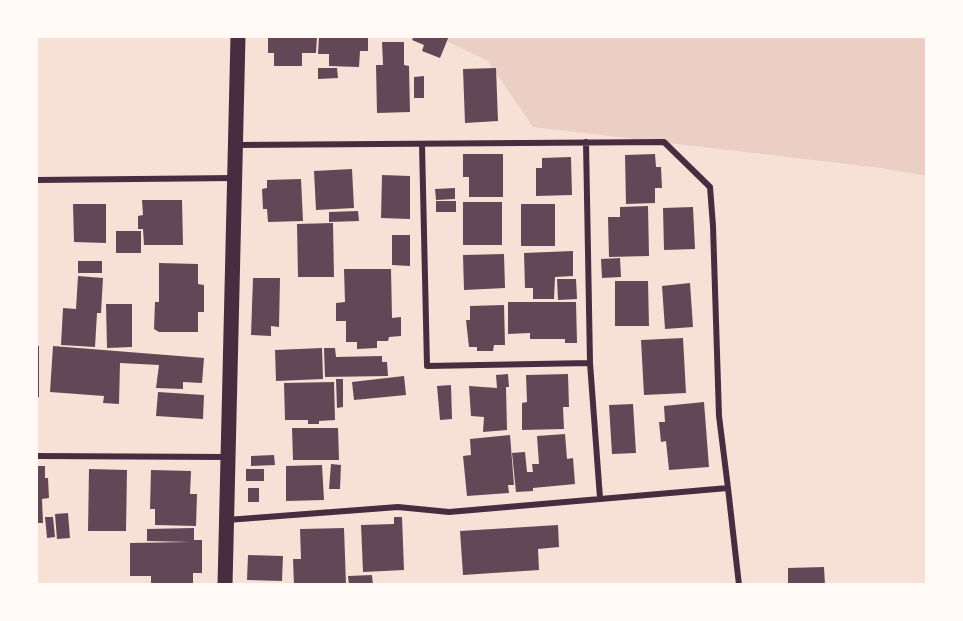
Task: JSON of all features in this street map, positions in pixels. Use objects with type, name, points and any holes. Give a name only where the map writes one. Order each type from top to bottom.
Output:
[{"type":"main road","points":[[225,585],[238,36]]},
{"type":"street","points":[[586,142],[590,363],[600,498]]},
{"type":"street","points":[[236,145],[664,142],[710,187],[719,416],[739,585]]},
{"type":"street","points":[[422,144],[427,366],[590,363]]},
{"type":"street","points":[[36,180],[236,178]]},
{"type":"street","points":[[36,456],[228,457]]},
{"type":"street","points":[[226,520],[398,507],[449,512],[728,488]]},
{"type":"shaded area","points":[[436,36],[927,36],[927,176],[881,168],[533,127],[488,61]]},
{"type":"building","points":[[268,36],[317,36],[316,53],[302,53],[302,66],[274,66],[274,53],[268,53]]},
{"type":"building","points":[[319,36],[368,37],[368,51],[360,51],[359,67],[329,66],[329,54],[318,54]]},
{"type":"building","points":[[414,36],[449,36],[440,58],[422,51],[424,45],[412,40]]},
{"type":"building","points":[[382,42],[404,42],[404,65],[409,66],[410,112],[377,113],[376,65],[383,65]]},
{"type":"building","points":[[318,68],[337,68],[338,78],[318,79]]},
{"type":"building","points":[[496,68],[498,121],[465,123],[463,69]]},
{"type":"building","points":[[424,76],[424,98],[414,98],[414,77]]},
{"type":"building","points":[[463,154],[503,154],[503,197],[469,197],[469,177],[463,177]]},
{"type":"building","points":[[655,154],[656,167],[661,167],[662,188],[655,188],[655,203],[626,204],[625,155]]},
{"type":"building","points":[[571,157],[572,195],[536,196],[536,168],[542,168],[542,158]]},
{"type":"building","points":[[352,169],[354,208],[316,210],[314,171]]},
{"type":"building","points":[[382,175],[410,176],[410,219],[381,218]]},
{"type":"building","points":[[301,179],[303,221],[268,222],[267,209],[263,209],[262,189],[267,188],[267,180]]},
{"type":"building","points":[[455,188],[455,199],[436,200],[435,189]]},
{"type":"building","points":[[142,200],[182,200],[183,245],[144,245],[143,229],[138,229],[138,216],[143,215]]},
{"type":"building","points":[[436,201],[456,201],[456,212],[436,212]]},
{"type":"building","points":[[463,202],[502,202],[502,245],[463,245]]},
{"type":"building","points":[[73,204],[106,204],[106,243],[74,242]]},
{"type":"building","points":[[521,204],[555,204],[555,246],[521,246]]},
{"type":"building","points":[[648,206],[649,256],[609,257],[608,217],[620,217],[620,207]]},
{"type":"building","points":[[693,207],[695,249],[664,250],[663,208]]},
{"type":"building","points":[[358,211],[359,221],[329,222],[329,212]]},
{"type":"building","points":[[333,223],[334,277],[298,277],[297,224]]},
{"type":"building","points":[[116,231],[141,231],[141,253],[116,253]]},
{"type":"building","points":[[392,235],[410,235],[410,266],[392,265]]},
{"type":"building","points":[[573,251],[573,276],[555,277],[554,299],[533,299],[533,288],[525,288],[524,253]]},
{"type":"building","points":[[504,254],[505,288],[464,290],[463,255]]},
{"type":"building","points":[[620,258],[621,277],[602,278],[601,259]]},
{"type":"building","points":[[78,261],[102,261],[102,273],[78,273]]},
{"type":"building","points":[[159,263],[198,264],[198,284],[204,285],[204,312],[198,312],[198,332],[159,332],[154,329],[155,302],[159,302]]},
{"type":"building","points":[[344,269],[391,269],[392,318],[401,317],[401,336],[389,337],[388,341],[377,341],[377,348],[357,349],[357,342],[346,342],[346,321],[336,321],[336,303],[345,302]]},
{"type":"building","points":[[78,276],[103,278],[101,313],[97,313],[95,347],[61,345],[63,308],[76,309]]},
{"type":"building","points":[[253,278],[280,278],[279,327],[271,326],[271,336],[251,335]]},
{"type":"building","points":[[557,279],[576,279],[577,299],[558,300]]},
{"type":"building","points":[[615,281],[648,281],[649,326],[615,326]]},
{"type":"building","points":[[690,283],[693,327],[665,329],[662,286]]},
{"type":"building","points":[[508,302],[576,302],[577,343],[565,343],[565,339],[530,339],[530,333],[508,334]]},
{"type":"building","points":[[106,304],[132,304],[132,347],[107,348]]},
{"type":"building","points":[[504,305],[505,345],[494,345],[493,351],[477,351],[477,347],[469,347],[466,320],[470,320],[470,306]]},
{"type":"building","points":[[683,338],[686,393],[644,395],[641,340]]},
{"type":"building","points":[[36,346],[39,346],[39,397],[36,398]]},
{"type":"building","points":[[53,346],[204,358],[202,383],[183,382],[183,389],[156,388],[159,365],[120,363],[119,404],[103,403],[104,396],[50,392]]},
{"type":"building","points":[[322,348],[323,379],[276,381],[275,350]]},
{"type":"building","points":[[324,348],[335,348],[336,357],[382,356],[382,362],[387,362],[388,376],[325,377]]},
{"type":"building","points":[[508,374],[507,430],[483,432],[484,417],[471,416],[469,386],[497,388],[496,375]]},
{"type":"building","points":[[568,374],[569,407],[563,407],[564,429],[522,430],[522,403],[527,402],[526,375]]},
{"type":"building","points":[[404,376],[406,395],[354,400],[352,382]]},
{"type":"building","points":[[336,379],[343,379],[343,407],[337,408]]},
{"type":"building","points":[[334,382],[335,420],[308,424],[308,420],[285,420],[284,383]]},
{"type":"building","points":[[451,385],[452,419],[440,420],[437,386]]},
{"type":"building","points":[[158,392],[204,395],[203,419],[156,416]]},
{"type":"building","points":[[704,402],[709,467],[669,470],[666,441],[661,442],[659,422],[665,422],[664,406]]},
{"type":"building","points":[[633,404],[636,453],[612,454],[609,405]]},
{"type":"building","points":[[292,428],[338,428],[339,460],[293,460]]},
{"type":"building","points":[[565,434],[567,459],[573,458],[575,484],[516,492],[512,453],[525,452],[527,472],[533,472],[532,464],[539,464],[537,436]]},
{"type":"building","points":[[510,435],[514,485],[508,485],[509,493],[467,496],[463,456],[471,455],[470,439]]},
{"type":"building","points":[[274,455],[275,465],[251,466],[251,456]]},
{"type":"building","points":[[331,464],[341,465],[340,489],[329,489]]},
{"type":"building","points":[[322,465],[324,500],[286,501],[286,466]]},
{"type":"building","points":[[36,466],[45,466],[45,478],[48,478],[49,498],[42,499],[43,523],[36,523]]},
{"type":"building","points":[[89,469],[127,470],[126,531],[88,531]]},
{"type":"building","points":[[246,469],[264,469],[264,481],[246,481]]},
{"type":"building","points":[[151,470],[191,471],[190,494],[197,494],[196,526],[155,525],[155,509],[150,509]]},
{"type":"building","points":[[248,488],[259,488],[259,502],[248,502]]},
{"type":"building","points":[[68,513],[70,538],[57,539],[55,514]]},
{"type":"building","points":[[45,517],[53,517],[55,537],[47,538]]},
{"type":"building","points":[[394,517],[402,517],[404,570],[363,572],[361,525],[394,524]]},
{"type":"building","points":[[558,525],[559,547],[538,549],[539,570],[463,575],[460,531]]},
{"type":"building","points":[[194,528],[194,540],[202,540],[202,573],[193,573],[193,585],[151,585],[151,576],[130,576],[130,543],[190,542],[147,541],[147,529]]},
{"type":"building","points":[[344,528],[346,585],[294,585],[293,559],[301,559],[300,529]]},
{"type":"building","points":[[248,555],[283,556],[282,581],[247,580]]},
{"type":"building","points":[[824,567],[825,585],[788,585],[788,568]]},
{"type":"building","points":[[372,575],[373,585],[349,585],[348,576]]}]
